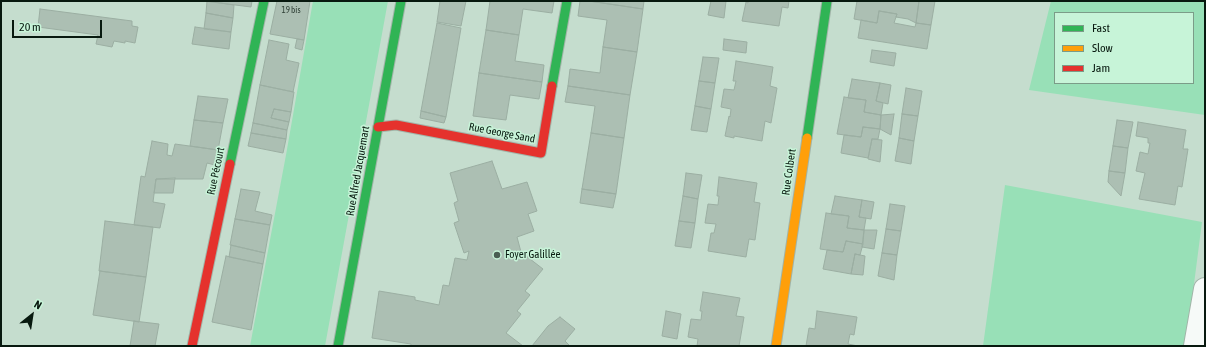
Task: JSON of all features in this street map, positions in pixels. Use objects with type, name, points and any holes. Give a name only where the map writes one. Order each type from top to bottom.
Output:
[{"type":"street","name":"Rue Pécourt","points":[[192,346],[264,1]]},
{"type":"street","name":"Rue Alfred Jacquemart","points":[[338,346],[400,1]]},
{"type":"street","name":"Rue George Sand","points":[[378,127],[396,125],[541,153],[567,1]]},
{"type":"street","name":"Rue Colbert","points":[[776,346],[826,1]]},
{"type":"street","points":[[1195,346],[1205,289]]},
{"type":"green space","points":[[313,1],[388,1],[325,346],[250,346],[286,155]]},
{"type":"green space","points":[[1051,1],[1205,1],[1205,115],[1029,90]]},
{"type":"green space","points":[[1005,185],[1202,222],[1186,346],[983,346]]},
{"type":"building","points":[[204,1],[252,1],[251,7]]},
{"type":"building","points":[[207,1],[234,5],[233,18],[206,13]]},
{"type":"building","points":[[277,1],[310,1],[304,40],[270,34]]},
{"type":"building","points":[[440,1],[466,1],[461,26],[437,22]]},
{"type":"building","points":[[490,1],[554,1],[552,13],[523,9],[519,35],[486,30]]},
{"type":"building","points":[[580,1],[643,9],[637,52],[603,47],[607,20],[578,16]]},
{"type":"building","points":[[589,1],[644,1],[643,9]]},
{"type":"building","points":[[711,1],[726,1],[724,18],[708,15]]},
{"type":"building","points":[[748,1],[789,1],[788,8],[782,7],[779,26],[742,21],[746,2],[748,3]]},
{"type":"building","points":[[857,1],[919,1],[916,23],[908,19],[896,17],[897,14],[879,11],[877,23],[854,19]]},
{"type":"building","points":[[919,1],[935,1],[931,25],[916,23]]},
{"type":"building","points":[[40,9],[132,21],[132,26],[138,27],[135,43],[114,41],[112,47],[96,44],[98,35],[38,27]]},
{"type":"building","points":[[879,11],[897,14],[894,23],[915,27],[916,23],[931,25],[927,49],[858,38],[861,20],[877,23]]},
{"type":"building","points":[[206,13],[233,18],[231,32],[204,29]]},
{"type":"building","points":[[437,23],[461,28],[446,117],[421,111]]},
{"type":"building","points":[[195,27],[231,32],[229,49],[192,44]]},
{"type":"building","points":[[486,30],[519,35],[515,61],[544,65],[542,82],[479,73]]},
{"type":"building","points":[[297,39],[304,40],[302,50],[295,48]]},
{"type":"building","points":[[724,39],[747,42],[746,53],[723,50]]},
{"type":"building","points":[[269,40],[289,44],[286,60],[299,63],[293,92],[260,85]]},
{"type":"building","points":[[603,47],[637,52],[630,95],[568,86],[570,69],[600,73]]},
{"type":"building","points":[[872,50],[896,53],[894,66],[870,62]]},
{"type":"building","points":[[703,57],[719,58],[715,83],[699,81]]},
{"type":"building","points":[[736,61],[773,67],[770,86],[777,88],[771,123],[765,121],[762,141],[734,136],[734,138],[725,136],[731,109],[721,107],[724,89],[734,90],[736,81],[733,81]]},
{"type":"building","points":[[479,73],[542,82],[539,99],[510,95],[506,120],[473,116]]},
{"type":"building","points":[[852,79],[880,83],[876,101],[883,103],[881,115],[864,112],[866,100],[848,98]]},
{"type":"building","points":[[699,81],[715,83],[711,109],[695,106]]},
{"type":"building","points":[[880,83],[891,85],[888,104],[876,101]]},
{"type":"building","points":[[260,85],[294,92],[291,112],[274,109],[271,118],[289,122],[287,130],[253,123]]},
{"type":"building","points":[[568,86],[630,95],[624,138],[591,133],[595,106],[565,102]]},
{"type":"building","points":[[906,88],[922,91],[918,116],[902,114]]},
{"type":"building","points":[[198,96],[228,99],[223,123],[194,120]]},
{"type":"building","points":[[844,97],[866,100],[864,112],[881,115],[880,129],[863,127],[861,137],[837,134]]},
{"type":"building","points":[[695,106],[711,109],[707,132],[691,130]]},
{"type":"building","points":[[274,109],[291,112],[289,122],[271,118]]},
{"type":"building","points":[[421,111],[446,117],[444,123],[420,118]]},
{"type":"building","points":[[894,114],[891,135],[880,129],[881,115]]},
{"type":"building","points":[[902,114],[918,116],[914,141],[899,138]]},
{"type":"building","points":[[194,120],[223,123],[218,150],[190,146]]},
{"type":"building","points":[[1117,120],[1133,122],[1128,148],[1113,146]]},
{"type":"building","points":[[1138,122],[1186,130],[1183,149],[1188,149],[1182,187],[1178,186],[1175,205],[1139,199],[1145,173],[1136,171],[1140,152],[1148,154],[1150,143],[1148,143],[1148,138],[1136,136]]},
{"type":"building","points":[[253,123],[287,130],[286,139],[251,133]]},
{"type":"building","points":[[863,127],[880,129],[878,139],[872,139],[868,158],[841,153],[844,135],[861,137]]},
{"type":"building","points":[[251,133],[286,139],[283,153],[248,146]]},
{"type":"building","points":[[591,133],[624,138],[616,194],[582,189]]},
{"type":"building","points":[[899,138],[914,141],[911,164],[895,161]]},
{"type":"building","points":[[872,139],[882,140],[880,162],[868,159]]},
{"type":"building","points":[[152,141],[168,144],[167,155],[172,156],[175,144],[218,150],[215,165],[207,163],[203,179],[156,179],[153,202],[165,204],[160,228],[134,225],[141,176],[145,177]]},
{"type":"building","points":[[1113,146],[1128,148],[1125,173],[1109,171]]},
{"type":"building","name":"Foyer Galillée","points":[[492,161],[502,189],[527,182],[537,211],[528,214],[534,231],[517,237],[521,252],[543,269],[525,291],[530,295],[517,311],[521,314],[506,333],[523,346],[411,346],[411,344],[372,338],[379,291],[415,297],[415,300],[439,305],[443,285],[449,286],[455,258],[467,260],[469,251],[464,253],[454,223],[459,221],[454,203],[458,201],[450,173]]},
{"type":"building","points":[[1109,171],[1125,173],[1121,196],[1108,182]]},
{"type":"building","points":[[686,173],[702,175],[698,199],[683,196]]},
{"type":"building","points":[[719,177],[757,183],[754,202],[760,203],[755,240],[749,239],[746,257],[708,251],[711,233],[714,233],[716,224],[705,223],[708,204],[718,205],[719,196],[717,196]]},
{"type":"building","points":[[175,178],[173,193],[154,193],[156,179]]},
{"type":"building","points":[[241,189],[260,192],[255,211],[272,215],[270,225],[235,219]]},
{"type":"building","points":[[582,189],[616,194],[613,208],[580,203]]},
{"type":"building","points":[[683,196],[698,199],[695,223],[679,221]]},
{"type":"building","points":[[835,196],[862,200],[859,217],[866,218],[864,230],[847,228],[849,216],[831,214]]},
{"type":"building","points":[[862,200],[874,202],[871,219],[859,217]]},
{"type":"building","points":[[890,204],[905,206],[901,231],[886,229]]},
{"type":"building","points":[[826,213],[849,216],[847,228],[864,230],[863,244],[846,241],[843,252],[820,249]]},
{"type":"building","points":[[235,219],[270,225],[265,253],[230,245]]},
{"type":"building","points":[[105,221],[153,227],[146,277],[99,271]]},
{"type":"building","points":[[679,221],[695,223],[691,248],[675,246]]},
{"type":"building","points":[[886,229],[901,231],[897,255],[882,253]]},
{"type":"building","points":[[864,230],[877,230],[874,249],[862,247]]},
{"type":"building","points":[[846,241],[863,244],[860,255],[855,254],[851,274],[823,269],[827,250],[843,252]]},
{"type":"building","points":[[231,245],[265,253],[263,264],[229,257]]},
{"type":"building","points":[[882,253],[897,255],[894,280],[878,276]]},
{"type":"building","points":[[855,254],[865,256],[863,275],[851,274]]},
{"type":"building","points":[[226,256],[263,264],[251,330],[212,322]]},
{"type":"building","points":[[100,271],[146,277],[139,322],[93,315]]},
{"type":"building","points":[[703,292],[740,298],[736,316],[744,317],[739,346],[697,346],[698,339],[688,337],[691,319],[701,320],[702,311],[700,311]]},
{"type":"building","points":[[666,311],[681,314],[677,339],[662,336]]},
{"type":"building","points":[[817,311],[857,317],[854,335],[850,334],[848,344],[858,346],[806,346],[809,328],[815,329]]},
{"type":"building","points":[[560,317],[575,329],[565,341],[570,346],[532,346],[548,326]]},
{"type":"building","points":[[134,321],[159,324],[155,346],[130,346]]},
{"type":"traffic: fast","points":[[230,164],[264,1]]},
{"type":"traffic: fast","points":[[338,346],[401,1]]},
{"type":"traffic: fast","points":[[552,86],[567,1]]},
{"type":"traffic: fast","points":[[807,138],[827,1]]},
{"type":"traffic: slow","points":[[776,346],[807,138]]},
{"type":"traffic: jam","points":[[378,127],[396,125],[541,153],[552,86]]},
{"type":"traffic: jam","points":[[192,346],[230,164]]},
{"type":"place","name":"Foyer Galillée","points":[[497,255]]}]
